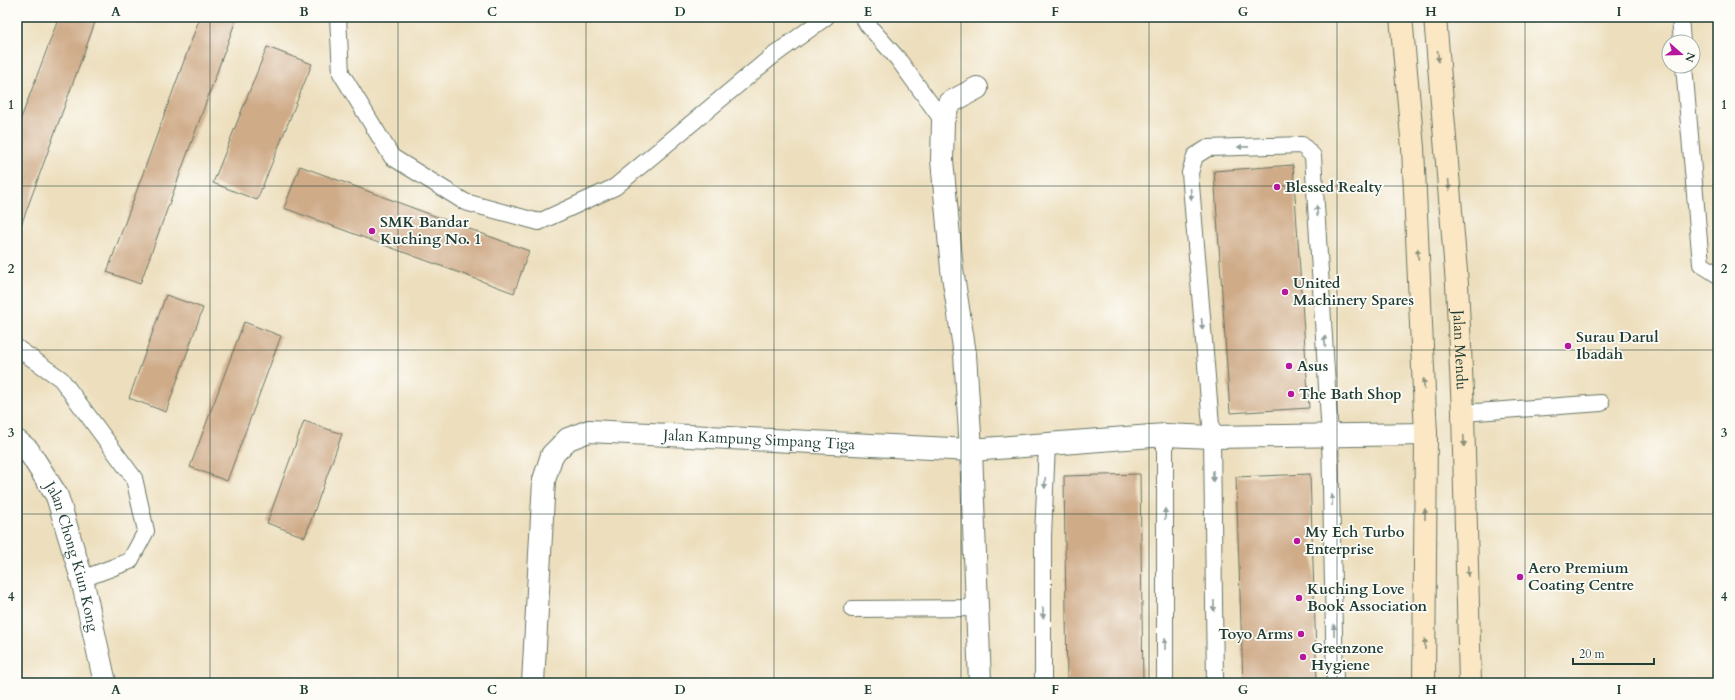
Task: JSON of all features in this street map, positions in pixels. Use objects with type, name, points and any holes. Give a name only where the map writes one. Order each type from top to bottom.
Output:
[{"type":"main road","points":[[1401,17],[1413,148],[1426,434],[1424,683]]},
{"type":"main road","name":"Jalan Mendu","points":[[1434,17],[1457,284],[1463,413],[1470,683]]},
{"type":"street","points":[[977,88],[950,103],[943,121],[942,160],[952,269],[965,354],[971,450],[980,683]]},
{"type":"street","name":"Jalan Kampung Simpang Tiga","points":[[533,683],[544,480],[552,455],[568,439],[589,431],[971,450],[1165,435],[1212,438],[1426,434]]},
{"type":"street","name":"Jalan Chong Kiun Kong","points":[[21,452],[57,496],[82,579],[105,683]]},
{"type":"lane","points":[[338,17],[341,73],[392,157],[465,202],[539,222],[615,187],[770,58],[826,17]]},
{"type":"lane","points":[[863,17],[867,24],[898,59],[943,121]]},
{"type":"lane","points":[[1680,17],[1681,34]]},
{"type":"lane","points":[[1685,74],[1701,264],[1718,275]]},
{"type":"lane","points":[[1216,683],[1212,438],[1190,173],[1195,156],[1208,148],[1302,146],[1313,156],[1330,436],[1335,683]]},
{"type":"lane","points":[[17,348],[61,379],[134,478],[146,531],[130,561],[82,579]]},
{"type":"lane","points":[[1463,413],[1601,403]]},
{"type":"lane","points":[[1165,435],[1165,683]]},
{"type":"lane","points":[[1043,683],[1043,536],[1047,444]]},
{"type":"lane","points":[[852,608],[978,608]]},
{"type":"building","points":[[59,17],[97,17],[20,228],[17,227],[17,129]]},
{"type":"building","points":[[200,17],[237,17],[140,284],[107,272]]},
{"type":"building","points":[[267,47],[312,64],[257,200],[213,183]]},
{"type":"building","points":[[1293,165],[1309,408],[1230,413],[1214,171]]},
{"type":"building","points":[[300,166],[529,251],[514,293],[284,208]]},
{"type":"building","points":[[166,295],[203,308],[166,412],[129,398]]},
{"type":"building","points":[[244,322],[281,336],[227,481],[190,467]]},
{"type":"building","points":[[304,421],[342,434],[305,537],[267,523]]},
{"type":"building","points":[[1140,474],[1143,683],[1067,683],[1064,476]]},
{"type":"building","points":[[1310,474],[1317,683],[1243,683],[1236,477]]},
{"type":"place","name":"Blessed Realty","points":[[1277,187]]},
{"type":"place","name":"SMK Bandar Kuching No. 1","points":[[372,231]]},
{"type":"place","name":"United Machinery Spares","points":[[1285,292]]},
{"type":"place","name":"Surau Darul Ibadah","points":[[1568,346]]},
{"type":"place","name":"Asus","points":[[1289,366]]},
{"type":"place","name":"The Bath Shop","points":[[1291,394]]},
{"type":"place","name":"My Ech Turbo Enterprise","points":[[1297,541]]},
{"type":"place","name":"Aero Premium Coating Centre","points":[[1520,577]]},
{"type":"place","name":"Kuching Love Book Association","points":[[1299,598]]},
{"type":"place","name":"Toyo Arms","points":[[1301,634]]},
{"type":"place","name":"Greenzone Hygiene","points":[[1303,657]]}]
